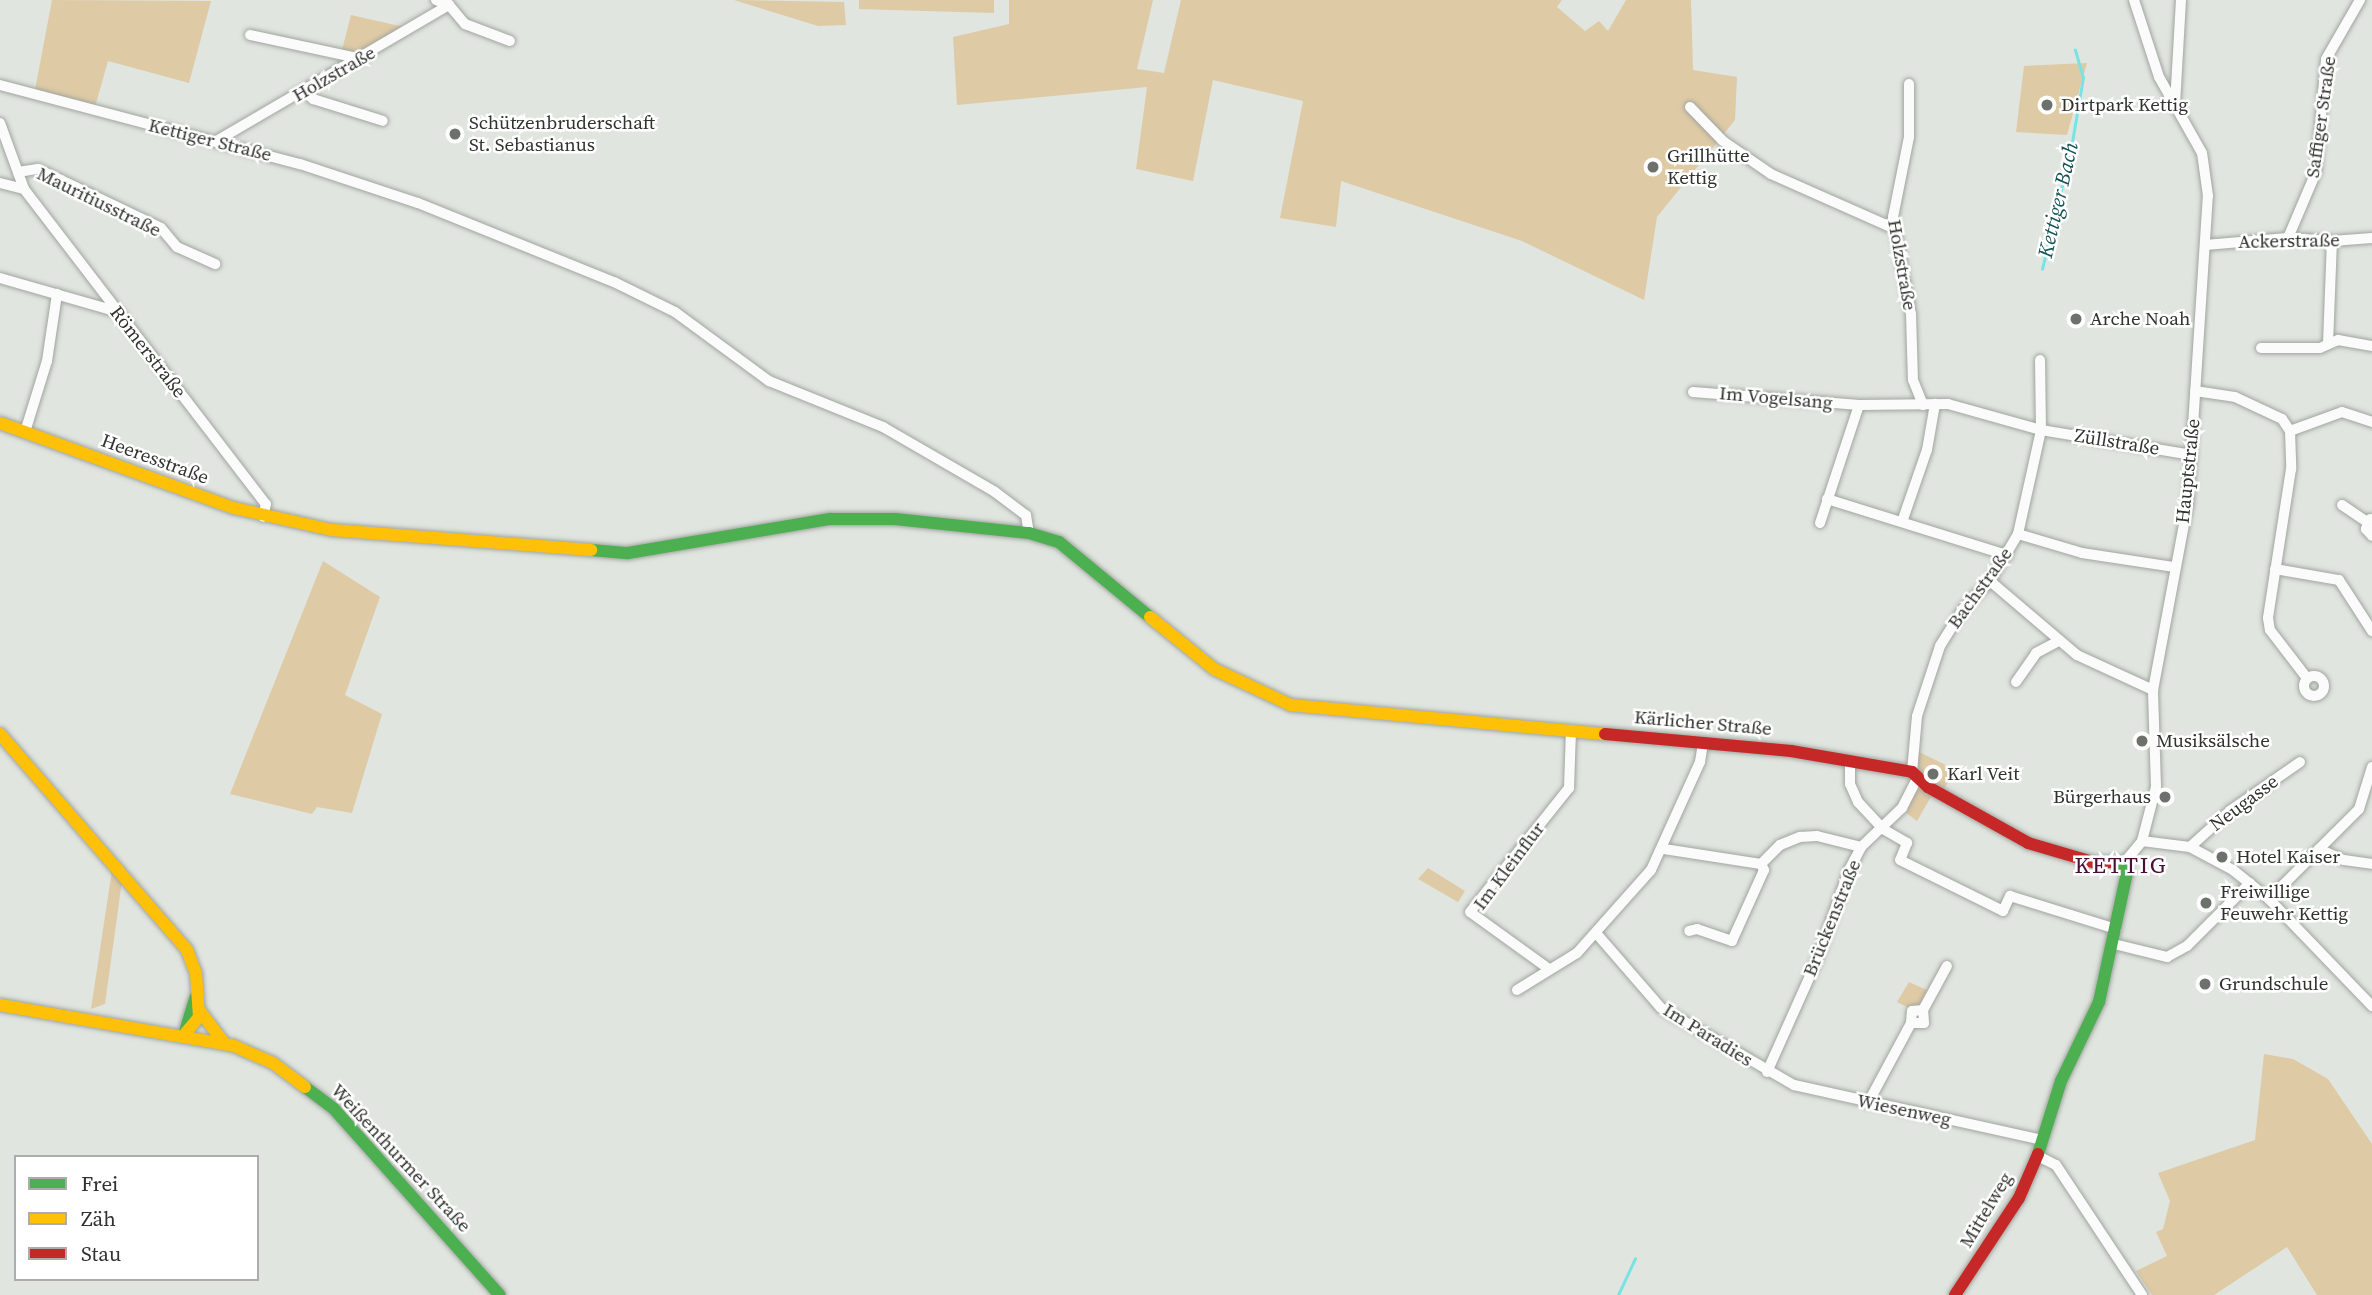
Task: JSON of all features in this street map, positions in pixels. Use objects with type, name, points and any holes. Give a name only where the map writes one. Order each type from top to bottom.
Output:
[{"type":"street","points":[[436,0],[449,5],[465,24],[510,41]]},
{"type":"street","name":"Hauptstraße","points":[[2134,0],[2160,77],[2197,140],[2206,168],[2205,244],[2189,503],[2173,567],[2153,690],[2156,787],[2142,841]]},
{"type":"street","points":[[2175,105],[2181,0]]},
{"type":"street","name":"Saffiger Straße","points":[[2288,238],[2316,172],[2329,50],[2360,0]]},
{"type":"street","name":"Holzstraße","points":[[218,139],[305,93],[449,5]]},
{"type":"street","points":[[250,35],[362,59]]},
{"type":"street","name":"Holzstraße","points":[[1909,84],[1909,137],[1894,197],[1893,228],[1911,314],[1913,380],[1923,405]]},
{"type":"street","name":"Kettiger Straße","points":[[0,85],[218,139],[418,203],[653,299],[695,325],[769,381],[883,427],[996,492],[1026,515],[1029,533]]},
{"type":"street","points":[[305,93],[313,99],[383,121]]},
{"type":"street","points":[[1690,107],[1723,141],[1771,174],[1893,228]]},
{"type":"street","name":"Römerstraße","points":[[0,123],[24,189],[266,504],[263,517]]},
{"type":"street","name":"Mauritiusstraße","points":[[18,172],[38,169],[161,228],[177,247],[215,264]]},
{"type":"street","points":[[0,183],[24,189]]},
{"type":"street","name":"Ackerstraße","points":[[2205,244],[2288,238],[2332,242],[2372,238]]},
{"type":"street","points":[[2328,344],[2332,242]]},
{"type":"street","points":[[0,278],[116,311]]},
{"type":"street","points":[[25,432],[47,361],[57,294]]},
{"type":"street","points":[[2260,348],[2328,344],[2339,340],[2372,346]]},
{"type":"street","name":"Bachstraße","points":[[1914,775],[1917,716],[1940,646],[1963,609],[1990,581],[2018,534],[2041,430],[2040,360]]},
{"type":"street","name":"Im Vogelsang","points":[[1693,392],[1859,405]]},
{"type":"street","points":[[2195,394],[2235,397],[2282,419],[2290,431],[2291,470],[2269,592],[2270,630],[2307,678]]},
{"type":"street","points":[[1902,522],[1927,450],[1935,404]]},
{"type":"street","points":[[1820,523],[1859,405],[1935,404],[2041,430]]},
{"type":"street","points":[[2290,431],[2342,412],[2372,422]]},
{"type":"street","name":"Heeresstraße","points":[[0,423],[263,517],[300,525],[578,552],[660,550],[830,519],[863,517],[1029,533]]},
{"type":"street","name":"Züllstraße","points":[[2041,430],[2192,455]]},
{"type":"street","points":[[1827,499],[2007,555]]},
{"type":"street","points":[[2342,505],[2370,520],[2372,536]]},
{"type":"street","name":"Kärlicher Straße","points":[[1029,533],[1059,542],[1187,649],[1249,688],[1291,705],[1328,711],[1703,742],[1850,761],[1914,775]]},
{"type":"street","points":[[2018,534],[2082,553],[2173,567]]},
{"type":"street","points":[[2275,569],[2339,580],[2372,631]]},
{"type":"street","points":[[1990,581],[2077,655],[2153,690]]},
{"type":"street","points":[[2016,682],[2036,653],[2060,640]]},
{"type":"street","name":"Im Kleinflur","points":[[1549,969],[1470,912],[1569,788],[1571,730]]},
{"type":"street","points":[[0,734],[178,936],[194,966],[199,1010],[197,1025],[184,1035]]},
{"type":"street","points":[[1517,990],[1577,953],[1651,870],[1664,849],[1700,762],[1703,742]]},
{"type":"street","points":[[1850,761],[1850,784],[1858,802],[1883,829],[1907,843],[1900,860],[2003,911],[2010,895],[2116,929]]},
{"type":"street","name":"Neugasse","points":[[2190,847],[2231,810],[2300,762]]},
{"type":"street","points":[[2269,899],[2359,809],[2372,767]]},
{"type":"street","points":[[1914,775],[2028,843],[2096,863],[2123,864]]},
{"type":"street","name":"Brückenstraße","points":[[1767,1072],[1861,847],[1883,829],[1902,808],[1914,775]]},
{"type":"street","points":[[1689,931],[1698,929],[1732,941],[1762,879],[1761,864],[1780,845],[1800,837],[1817,836],[1861,847]]},
{"type":"street","points":[[2123,864],[2142,841],[2190,847],[2250,883],[2269,899],[2372,1006]]},
{"type":"street","points":[[1664,849],[1761,864]]},
{"type":"street","points":[[2319,849],[2344,860],[2372,864]]},
{"type":"street","points":[[2043,1140],[2060,1081],[2099,1002],[2114,944],[2127,873],[2123,864]]},
{"type":"street","points":[[2114,944],[2167,957],[2187,946],[2250,883]]},
{"type":"street","name":"Im Paradies","points":[[1597,933],[1661,1008],[1767,1072]]},
{"type":"street","points":[[1868,1103],[1912,1023],[1912,1011],[1923,1010],[1947,965]]},
{"type":"street","points":[[184,1035],[197,991]]},
{"type":"street","name":"Weißenthurmer Straße","points":[[0,1005],[184,1035],[226,1044],[273,1063],[334,1110],[500,1295]]},
{"type":"street","points":[[199,1010],[226,1044]]},
{"type":"street","name":"Wiesenweg","points":[[1767,1072],[1794,1085],[2043,1140]]},
{"type":"street","name":"Mittelweg","points":[[1955,1295],[2019,1198],[2043,1140]]},
{"type":"street","points":[[2038,1156],[2056,1165],[2142,1295]]},
{"type":"shaded area","points":[[52,0],[211,1],[189,83],[108,61],[95,107],[35,90]]},
{"type":"shaded area","points":[[734,0],[844,2],[846,25],[818,26]]},
{"type":"shaded area","points":[[859,0],[994,0],[994,13],[859,9]]},
{"type":"shaded area","points":[[1009,0],[1153,0],[1137,69],[1164,73],[1181,0],[1562,0],[1557,7],[1585,31],[1599,21],[1608,31],[1626,0],[1691,0],[1693,70],[1737,77],[1735,120],[1657,217],[1644,300],[1522,241],[1341,181],[1336,227],[1280,218],[1303,101],[1213,80],[1193,181],[1136,169],[1147,87],[957,105],[953,37],[1009,24]]},
{"type":"shaded area","points":[[351,15],[404,27],[360,53],[342,50]]},
{"type":"shaded area","name":"Dirtpark Kettig","points":[[2087,63],[2067,135],[2016,132],[2024,66]]},
{"type":"shaded area","points":[[323,561],[380,597],[345,695],[382,714],[352,813],[317,807],[312,814],[230,794]]},
{"type":"shaded area","points":[[1917,751],[1956,770],[1944,789],[1920,775]]},
{"type":"shaded area","points":[[1921,789],[1932,795],[1917,821],[1905,812],[1915,792]]},
{"type":"shaded area","points":[[1428,868],[1465,891],[1458,902],[1418,879]]},
{"type":"shaded area","points":[[112,870],[122,881],[105,1004],[91,1009]]},
{"type":"shaded area","points":[[1909,982],[1929,991],[1923,1004],[1909,1008],[1897,1002]]},
{"type":"shaded area","points":[[2264,1054],[2293,1059],[2328,1079],[2372,1144],[2372,1295],[2317,1295],[2287,1247],[2214,1295],[2152,1295],[2136,1271],[2167,1256],[2156,1232],[2163,1229],[2170,1201],[2158,1173],[2255,1140]]},
{"type":"waterway","name":"Kettiger Bach","points":[[2042,269],[2071,148],[2083,78],[2075,50]]},
{"type":"waterway","name":"Kettiger Bach","points":[[1618,1295],[1635,1259]]},
{"type":"traffic: fast","points":[[591,550],[628,553],[830,519],[895,519],[1029,533],[1059,542],[1150,617]]},
{"type":"traffic: fast","points":[[2038,1154],[2061,1081],[2099,1002],[2127,872],[2119,862],[2109,862]]},
{"type":"traffic: fast","points":[[184,1035],[195,998]]},
{"type":"traffic: fast","points":[[305,1087],[334,1109],[500,1295]]},
{"type":"traffic: slow","points":[[0,423],[234,508],[332,530],[591,550]]},
{"type":"traffic: slow","points":[[1150,617],[1214,669],[1291,705],[1605,734]]},
{"type":"traffic: slow","points":[[0,734],[187,950],[196,973],[199,1017],[184,1035]]},
{"type":"traffic: slow","points":[[0,1005],[234,1046],[273,1063],[305,1087]]},
{"type":"traffic: slow","points":[[199,1010],[225,1044]]},
{"type":"traffic: jam","points":[[1605,734],[1791,751],[1912,772],[1928,787],[2028,843],[2096,863],[2109,862]]},
{"type":"traffic: jam","points":[[1955,1295],[2019,1198],[2038,1154]]},
{"type":"place","name":"Dirtpark Kettig","points":[[2047,105]]},
{"type":"place","name":"Schützenbruderschaft St. Sebastianus","points":[[455,134]]},
{"type":"place","name":"Grillhütte Kettig","points":[[1653,167]]},
{"type":"place","name":"Arche Noah","points":[[2076,319]]},
{"type":"place","name":"Musiksälsche","points":[[2142,741]]},
{"type":"place","name":"Karl Veit","points":[[1933,774]]},
{"type":"place","name":"Bürgerhaus","points":[[2165,797]]},
{"type":"place","name":"Hotel Kaiser","points":[[2222,857]]},
{"type":"place","name":"Freiwillige Feuwehr Kettig","points":[[2206,903]]},
{"type":"place","name":"Grundschule","points":[[2205,984]]},
{"type":"district","name":"KETTIG","points":[[2121,865]]}]
